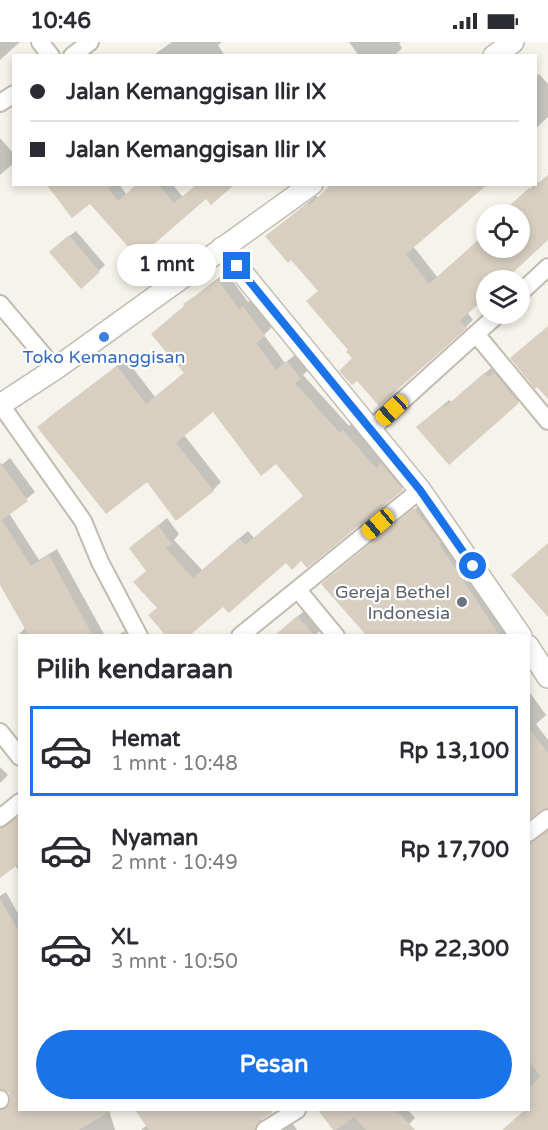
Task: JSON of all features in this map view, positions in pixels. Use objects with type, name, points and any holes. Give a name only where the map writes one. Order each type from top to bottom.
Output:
[{"type":"street","points":[[40,42],[49,54]]},
{"type":"street","points":[[75,54],[90,42]]},
{"type":"street","points":[[497,54],[512,42]]},
{"type":"street","points":[[137,634],[100,561],[83,521],[1,405],[55,369],[309,186]]},
{"type":"street","points":[[222,248],[420,490],[520,634]]},
{"type":"street","points":[[530,284],[548,267]]},
{"type":"street","points":[[0,304],[55,369]]},
{"type":"street","points":[[371,429],[487,324]]},
{"type":"street","points":[[476,334],[548,422]]},
{"type":"street","points":[[243,634],[420,490]]},
{"type":"street","points":[[298,590],[334,634]]},
{"type":"street","points":[[530,649],[548,676]]},
{"type":"street","points":[[0,732],[18,754]]},
{"type":"street","points":[[0,818],[18,804]]},
{"type":"street","points":[[530,832],[548,818]]},
{"type":"street","points":[[266,1130],[295,1111]]},
{"type":"building","points":[[548,175],[548,240],[530,257],[530,204],[511,204],[529,188],[531,190]]},
{"type":"building","points":[[48,186],[113,186],[109,189],[118,201],[135,186],[160,186],[174,203],[195,186],[233,186],[211,205],[206,199],[138,258],[90,204],[72,218]]},
{"type":"building","points":[[329,186],[486,186],[406,254],[429,284],[476,242],[476,258],[529,258],[516,270],[476,270],[476,306],[460,321],[467,328],[379,406],[357,381],[352,385],[339,371],[352,358],[346,352],[348,350],[306,301],[318,291],[291,260],[288,263],[265,236],[308,203],[310,205]]},
{"type":"building","points":[[69,235],[100,272],[81,289],[49,252]]},
{"type":"building","points":[[218,280],[239,309],[243,306],[265,336],[256,343],[276,370],[287,361],[301,379],[295,383],[340,433],[343,430],[376,468],[381,463],[403,490],[307,568],[301,561],[292,570],[286,563],[229,613],[223,607],[191,634],[164,634],[148,615],[157,608],[133,582],[146,571],[129,548],[158,525],[172,544],[166,548],[193,578],[239,538],[245,545],[303,496],[276,464],[261,476],[213,412],[176,443],[214,491],[176,521],[147,482],[106,514],[37,427],[117,366],[146,404],[184,373],[151,334],[184,306],[183,304]]},
{"type":"building","points":[[548,326],[548,399],[537,387],[535,389],[510,358]]},
{"type":"building","points":[[494,372],[519,403],[449,465],[416,427],[443,405],[445,407],[484,373],[488,377]]},
{"type":"building","points":[[0,462],[28,501],[2,520],[31,566],[49,555],[92,634],[28,634],[0,585]]},
{"type":"building","points":[[414,508],[441,543],[439,544],[499,634],[365,634],[321,584]]},
{"type":"building","points":[[548,543],[548,617],[511,575]]},
{"type":"building","points":[[297,616],[313,634],[276,634]]},
{"type":"building","points":[[530,730],[548,753],[548,808],[530,819]]},
{"type":"building","points":[[18,818],[18,864],[0,878],[0,828]]},
{"type":"building","points":[[548,831],[548,1130],[502,1130],[524,1111],[530,1111],[530,1086],[541,1077],[530,1063],[530,842]]},
{"type":"building","points":[[0,898],[18,930],[18,1111],[110,1111],[79,1130],[0,1130],[0,1110],[6,1109],[10,1100],[9,1093],[0,1089]]},
{"type":"building","points":[[136,1111],[271,1111],[272,1113],[259,1121],[255,1130],[149,1130]]},
{"type":"building","points":[[319,1111],[397,1111],[415,1130],[366,1130],[354,1117],[333,1130]]},
{"type":"place","name":"Toko Kemanggisan","points":[[104,337]]},
{"type":"place","name":"Gereja Bethel Indonesia","points":[[462,602]]},
{"type":"route","points":[[237,266],[420,490],[473,566]]}]
